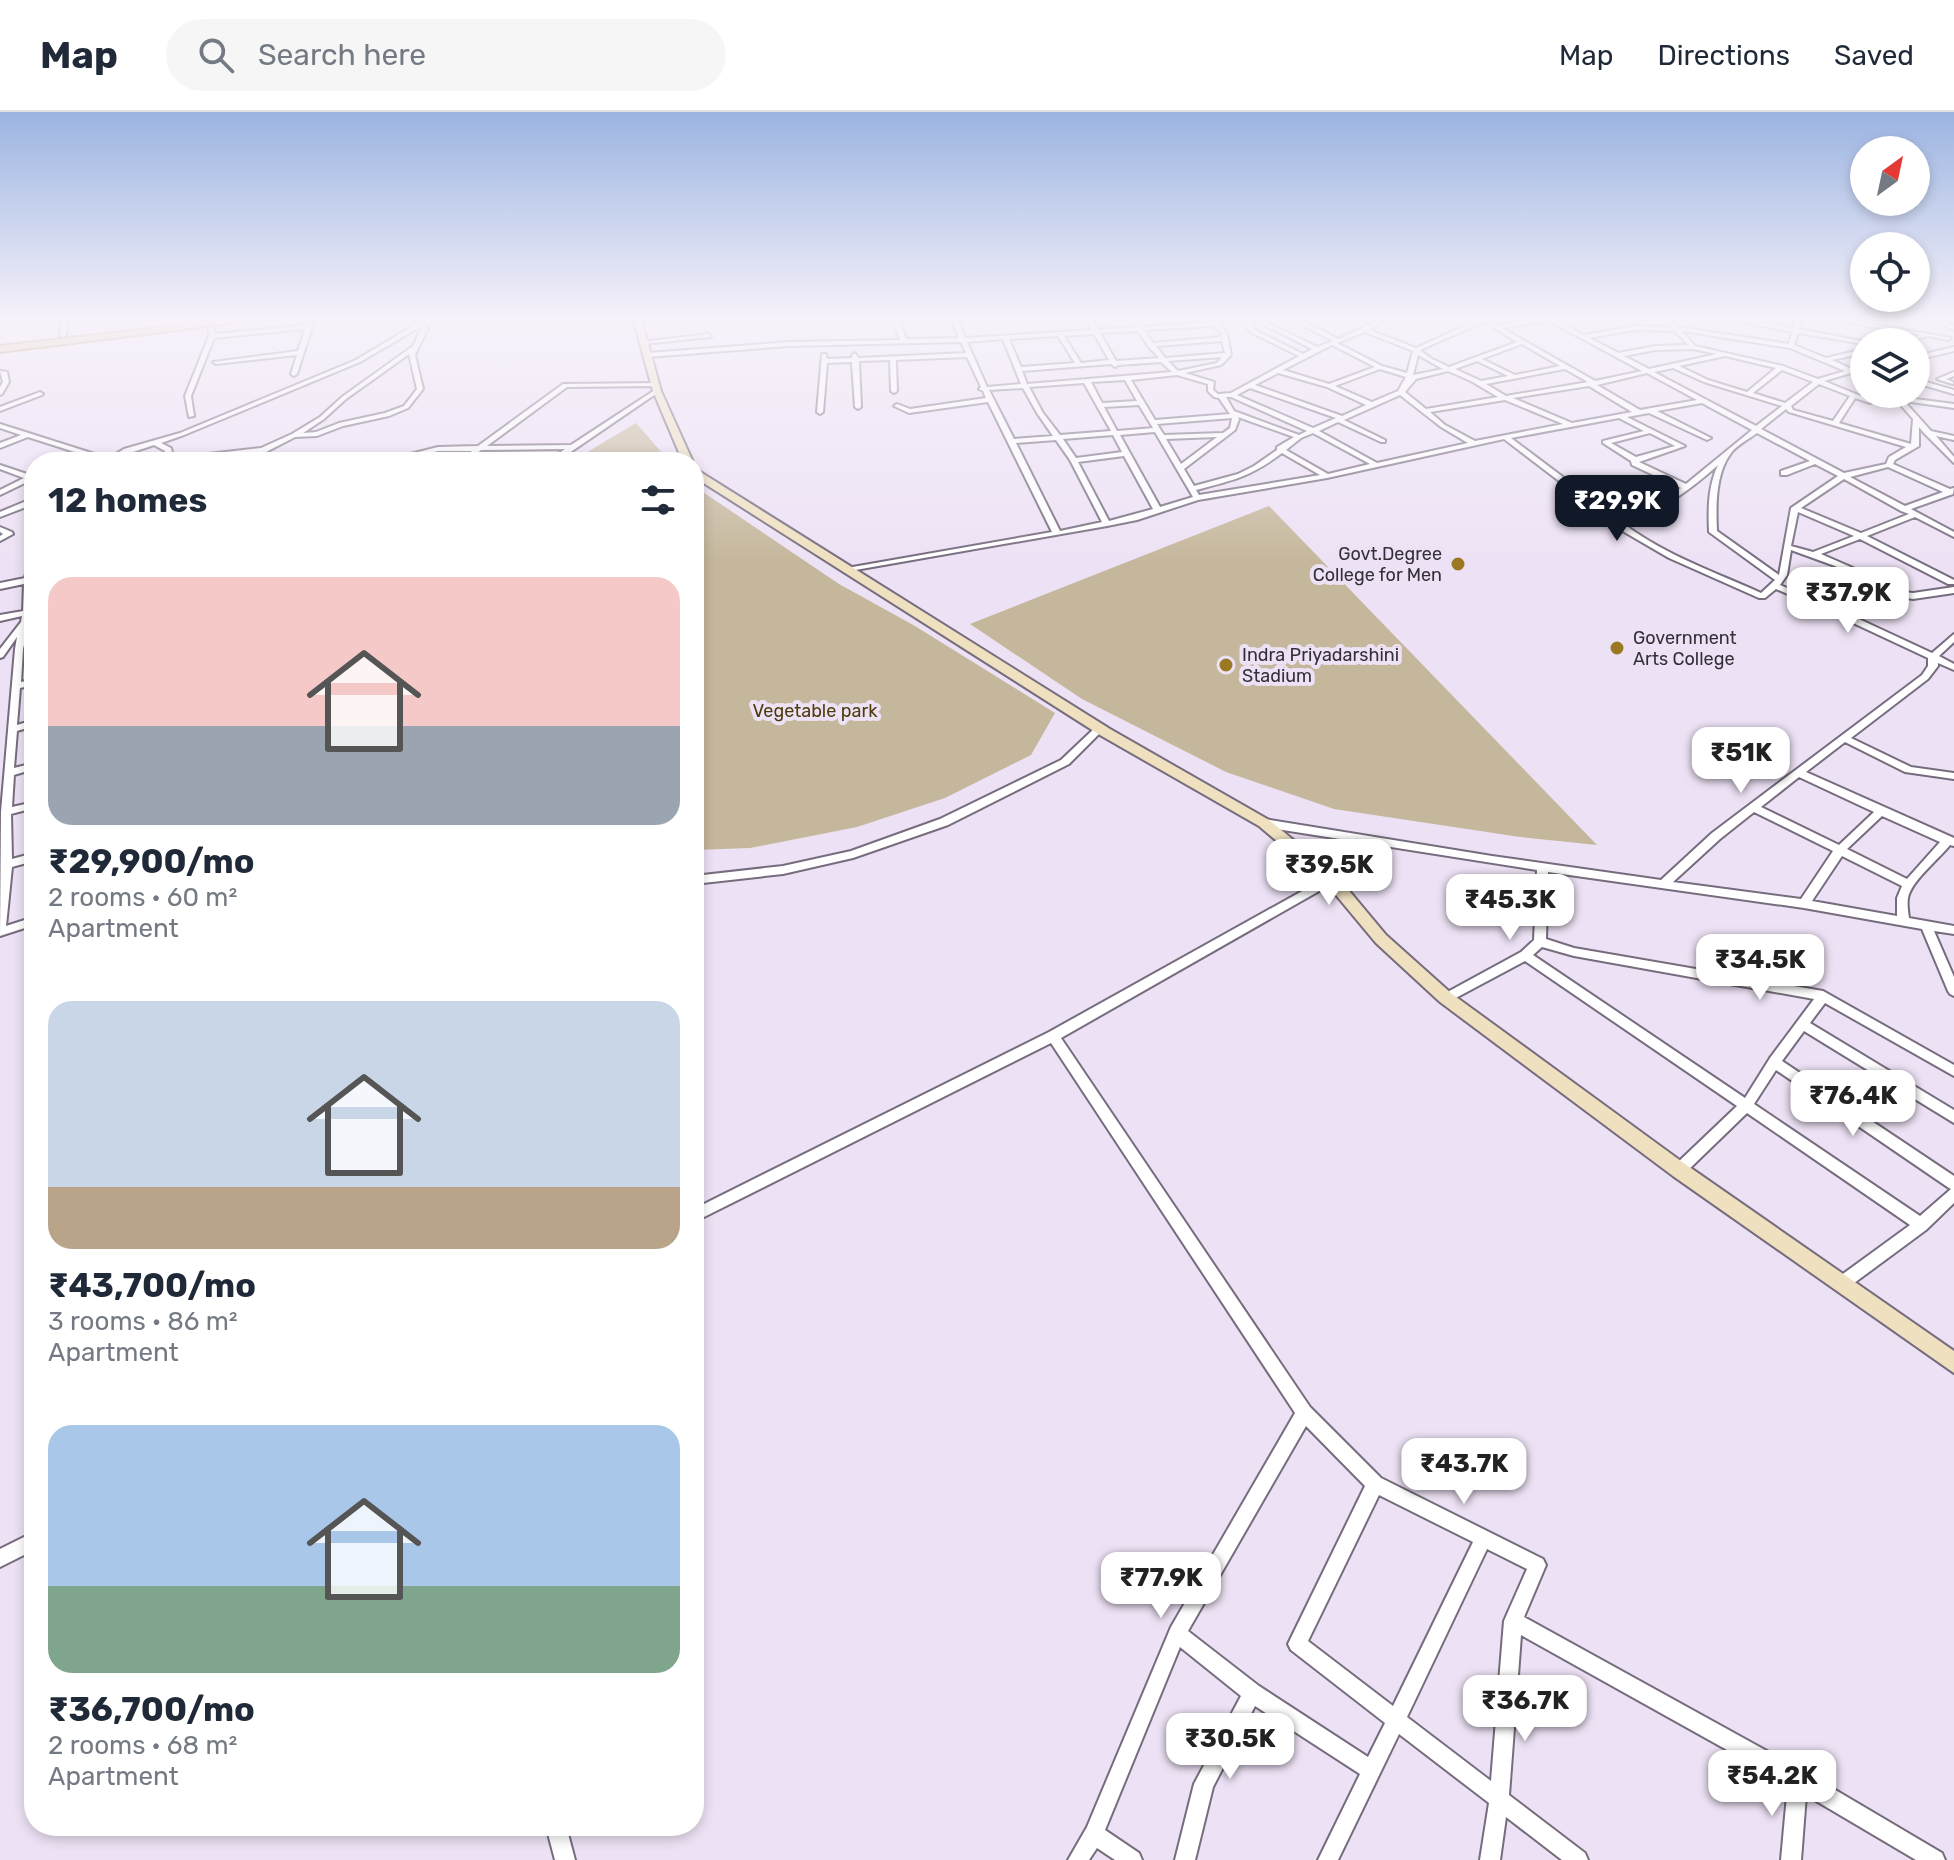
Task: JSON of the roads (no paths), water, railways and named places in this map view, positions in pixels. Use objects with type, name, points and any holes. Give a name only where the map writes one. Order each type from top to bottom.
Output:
[{"type":"main road","points":[[661,400],[684,452]]},
{"type":"main road","points":[[704,477],[1055,702],[1264,823],[1298,848],[1331,879],[1381,939],[1446,998],[1679,1170],[1954,1363]]},
{"type":"street","points":[[0,409],[25,400]]},
{"type":"street","points":[[189,400],[191,416]]},
{"type":"street","points":[[125,452],[156,443],[263,400]]},
{"type":"street","points":[[294,435],[324,424],[343,400]]},
{"type":"street","points":[[251,452],[264,450],[324,424],[383,417],[413,400]]},
{"type":"street","points":[[475,452],[545,400]]},
{"type":"street","points":[[563,452],[638,400]]},
{"type":"street","points":[[820,412],[821,400]]},
{"type":"street","points":[[858,400],[858,407]]},
{"type":"street","points":[[897,406],[909,411],[989,400],[1057,534]]},
{"type":"street","points":[[1034,400],[1074,460],[1107,524]]},
{"type":"street","points":[[1097,400],[1158,511]]},
{"type":"street","points":[[1141,400],[1197,498]]},
{"type":"street","points":[[1181,468],[1233,429],[1236,419],[1224,400]]},
{"type":"street","points":[[1242,400],[1314,431],[1376,465]]},
{"type":"street","points":[[1290,400],[1341,419],[1383,441]]},
{"type":"street","points":[[1360,400],[1370,404]]},
{"type":"street","points":[[1193,489],[1241,476],[1299,437],[1381,400]]},
{"type":"street","points":[[1411,400],[1443,426],[1475,444]]},
{"type":"street","points":[[1426,411],[1506,400]]},
{"type":"street","points":[[1511,400],[1572,425]]},
{"type":"street","points":[[1618,400],[1639,413]]},
{"type":"street","points":[[1705,400],[1953,534]]},
{"type":"street","points":[[1766,400],[1787,406],[1791,411],[1911,446]]},
{"type":"street","points":[[1617,524],[1658,508],[1688,488],[1795,400]]},
{"type":"street","points":[[1271,412],[1294,401]]},
{"type":"street","points":[[1835,424],[1850,401]]},
{"type":"street","points":[[847,570],[1107,524],[1197,498],[1327,476],[1505,437],[1710,402]]},
{"type":"street","points":[[1930,402],[1954,406]]},
{"type":"street","points":[[1100,405],[1143,403]]},
{"type":"street","points":[[1907,408],[1954,461]]},
{"type":"street","points":[[1651,411],[1707,438]]},
{"type":"street","points":[[1012,441],[1118,434],[1232,414],[1299,437]]},
{"type":"street","points":[[1620,416],[1681,446],[1635,460]]},
{"type":"street","points":[[1889,465],[1892,459],[1916,444],[1916,417]]},
{"type":"street","points":[[0,426],[81,452]]},
{"type":"street","points":[[1651,431],[1605,442],[1635,460],[1635,463],[1688,488]]},
{"type":"street","points":[[1926,432],[1954,438]]},
{"type":"street","points":[[0,446],[27,435]]},
{"type":"street","points":[[1162,437],[1225,435]]},
{"type":"street","points":[[1505,437],[1617,524],[1672,556],[1762,596],[1778,583],[1787,569],[1787,547],[1795,508],[1843,476],[1889,465],[1952,491]]},
{"type":"street","points":[[156,443],[168,452]]},
{"type":"street","points":[[426,452],[483,446],[569,447]]},
{"type":"street","points":[[1280,449],[1327,476]]},
{"type":"street","points":[[1728,452],[1717,475],[1711,528],[1726,544],[1778,583],[1954,667]]},
{"type":"street","points":[[1074,460],[1127,454]]},
{"type":"street","points":[[1784,473],[1816,461]]},
{"type":"street","points":[[2,469],[24,475]]},
{"type":"street","points":[[0,493],[24,481]]},
{"type":"street","points":[[1904,509],[1952,491]]},
{"type":"street","points":[[0,515],[24,505]]},
{"type":"street","points":[[1795,508],[1859,535],[1953,584]]},
{"type":"street","points":[[1815,554],[1913,515]]},
{"type":"street","points":[[0,529],[9,534],[0,539]]},
{"type":"street","points":[[1787,547],[1815,554],[1861,574],[1886,592],[1913,596],[1953,584]]},
{"type":"street","points":[[0,586],[24,581]]},
{"type":"street","points":[[1839,613],[1886,592]]},
{"type":"street","points":[[0,618],[24,616]]},
{"type":"street","points":[[0,654],[24,621]]},
{"type":"street","points":[[24,631],[19,649],[12,729],[0,931],[24,924]]},
{"type":"street","points":[[1664,884],[1753,807],[1925,677],[1933,666],[1933,657],[1954,637]]},
{"type":"street","points":[[0,654],[24,648]]},
{"type":"street","points":[[17,686],[24,684]]},
{"type":"street","points":[[12,729],[24,726]]},
{"type":"street","points":[[704,879],[783,870],[853,854],[944,822],[1065,762],[1101,727]]},
{"type":"street","points":[[1844,738],[1909,770],[1954,776]]},
{"type":"street","points":[[11,772],[24,769]]},
{"type":"street","points":[[1798,773],[1951,842],[1908,884],[1903,896],[1903,921]]},
{"type":"street","points":[[1753,807],[1908,884]]},
{"type":"street","points":[[6,812],[24,808]]},
{"type":"street","points":[[1804,904],[1839,851],[1880,812]]},
{"type":"street","points":[[1264,823],[1804,904],[1954,930]]},
{"type":"street","points":[[3,865],[24,860]]},
{"type":"street","points":[[1446,998],[1525,955],[1540,942],[1543,867]]},
{"type":"street","points":[[704,1211],[1053,1036],[1331,879]]},
{"type":"street","points":[[1927,927],[1954,991]]},
{"type":"street","points":[[1540,942],[1587,955],[1823,996],[1953,1067]]},
{"type":"street","points":[[1525,955],[1921,1225]]},
{"type":"street","points":[[1679,1170],[1747,1105],[1774,1062],[1823,996]]},
{"type":"street","points":[[1804,1025],[1954,1117]]},
{"type":"street","points":[[1053,1036],[1304,1413],[1375,1484],[1537,1565],[1513,1621],[1499,1799],[1490,1860]]},
{"type":"street","points":[[1774,1062],[1954,1184]]},
{"type":"street","points":[[1841,1284],[1921,1225],[1954,1194]]},
{"type":"street","points":[[1078,1860],[1094,1834],[1177,1633],[1304,1413]]},
{"type":"street","points":[[1375,1484],[1297,1644],[1578,1860]]},
{"type":"street","points":[[1328,1860],[1484,1538]]},
{"type":"street","points":[[0,1558],[24,1546]]},
{"type":"street","points":[[1513,1621],[1798,1779],[1935,1860]]},
{"type":"street","points":[[1177,1633],[1252,1693],[1371,1770]]},
{"type":"street","points":[[1185,1860],[1204,1784],[1252,1693]]},
{"type":"street","points":[[1791,1860],[1798,1779]]},
{"type":"street","points":[[1094,1834],[1132,1860]]},
{"type":"street","points":[[559,1836],[565,1860]]},
{"type":"place","name":"Govt.Degree College for Men","points":[[1458,564]]},
{"type":"place","name":"Government Arts College","points":[[1617,648]]},
{"type":"place","name":"Indra Priyadarshini Stadium","points":[[1226,665]]},
{"type":"park label","name":"Vegetable park","points":[[815,711]]}]
